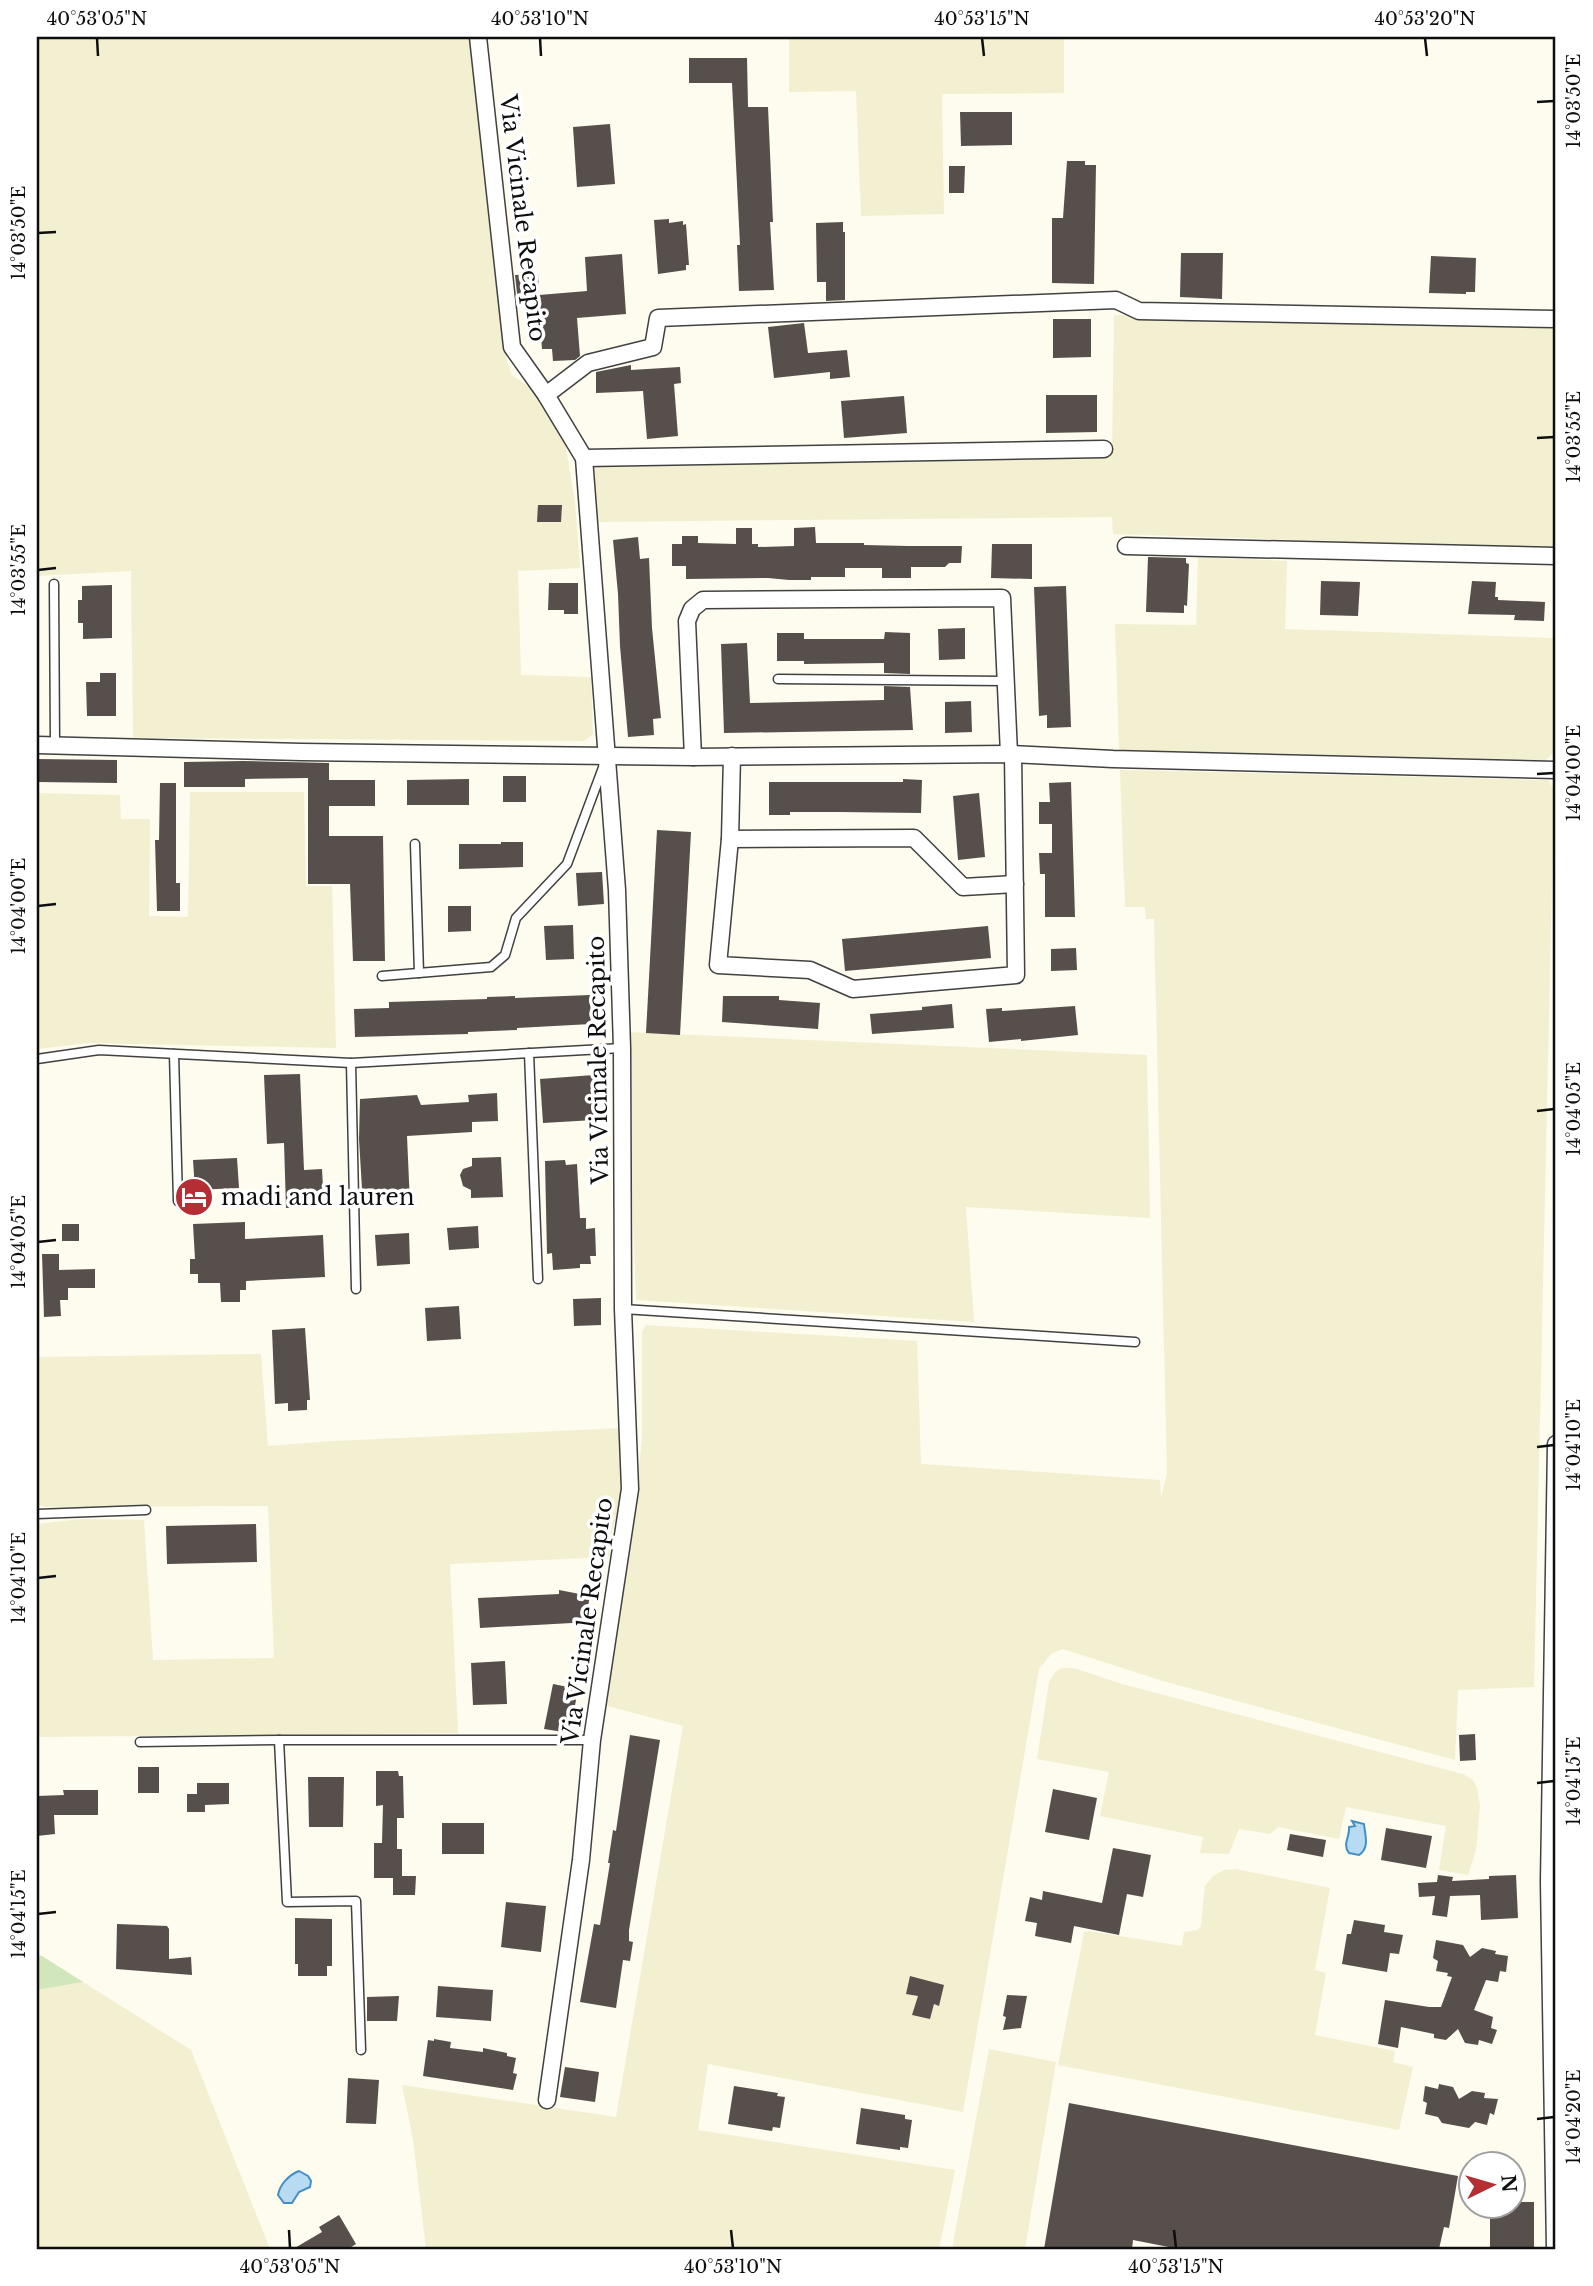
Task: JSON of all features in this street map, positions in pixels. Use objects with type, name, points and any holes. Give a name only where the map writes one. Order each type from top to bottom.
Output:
[{"type":"street","name":"Via Vicinale Recapito","points":[[478,37],[512,347],[546,395],[584,458],[617,890],[623,1309],[630,1489],[592,1740],[581,1860],[547,2100]]},
{"type":"street","points":[[546,395],[588,363],[653,347],[659,318],[1116,300],[1139,311],[1556,319]]},
{"type":"street","points":[[584,458],[1104,449]]},
{"type":"street","points":[[1126,546],[1556,556]]},
{"type":"street","points":[[693,757],[687,621],[692,609],[703,600],[1002,598],[1011,754],[1016,975],[853,989],[810,970],[718,965],[730,839],[732,757]]},
{"type":"street","points":[[37,745],[301,752],[693,757],[1011,754],[1556,770]]},
{"type":"street","points":[[730,839],[914,838],[963,887],[1015,884]]},
{"type":"street","points":[[1555,2249],[1549,1882],[1556,1444]]},
{"type":"lane","points":[[54,584],[55,745]]},
{"type":"lane","points":[[778,679],[1005,681]]},
{"type":"lane","points":[[382,976],[491,967],[505,955],[516,918],[567,864],[607,755]]},
{"type":"lane","points":[[415,844],[419,973]]},
{"type":"lane","points":[[37,1059],[99,1050],[351,1063],[621,1048]]},
{"type":"lane","points":[[528,1053],[538,1279]]},
{"type":"lane","points":[[174,1054],[178,1201]]},
{"type":"lane","points":[[351,1063],[356,1289]]},
{"type":"lane","points":[[623,1309],[1135,1342]]},
{"type":"lane","points":[[37,1514],[146,1510]]},
{"type":"lane","points":[[279,1740],[286,1902],[356,1901],[361,2050]]},
{"type":"lane","points":[[140,1742],[592,1740]]},
{"type":"shaded area","points":[[37,37],[470,37],[507,362],[512,375],[541,395],[563,431],[575,502],[580,568],[518,571],[521,675],[591,677],[593,734],[584,741],[133,738],[131,571],[37,576]]},
{"type":"shaded area","points":[[789,37],[1064,37],[1064,93],[942,94],[944,214],[861,216],[856,91],[789,92]]},
{"type":"shaded area","points":[[1114,315],[1556,328],[1556,546],[1113,534],[1112,517],[592,522],[591,468],[598,465],[1112,453]]},
{"type":"shaded area","points":[[1198,557],[1287,561],[1285,629],[1553,638],[1553,753],[1546,760],[1119,750],[1115,624],[1196,625]]},
{"type":"shaded area","points":[[1120,770],[1549,780],[1554,791],[1534,1687],[1458,1690],[1455,1760],[1163,1681],[1063,1649],[1051,1654],[1039,1669],[963,2112],[708,2064],[698,2130],[955,2170],[939,2249],[426,2249],[413,2139],[402,2085],[616,2117],[683,1726],[604,1705],[636,1497],[642,1438],[642,1332],[646,1325],[917,1341],[921,1464],[1160,1480],[1161,1497],[1167,1474],[1154,919],[1146,919],[1145,907],[1125,907]]},
{"type":"shaded area","points":[[190,792],[304,792],[306,886],[332,886],[336,1048],[89,1043],[37,1049],[37,793],[120,795],[121,819],[150,819],[149,916],[188,917]]},
{"type":"shaded area","points":[[626,1032],[1147,1055],[1150,1218],[966,1207],[974,1322],[636,1300]]},
{"type":"shaded area","points":[[261,1354],[268,1446],[623,1428],[624,1487],[610,1540],[610,1557],[450,1564],[458,1733],[37,1737],[37,1524],[81,1519],[144,1520],[153,1660],[274,1658],[268,1506],[37,1505],[37,1357]]},
{"type":"shaded area","points":[[1062,1668],[1074,1668],[1122,1684],[1463,1774],[1472,1779],[1477,1788],[1480,1806],[1476,1850],[1468,1875],[1439,1870],[1446,1826],[1346,1807],[1339,1839],[1278,1827],[1270,1834],[1239,1829],[1229,1854],[1200,1853],[1203,1837],[1100,1816],[1109,1772],[1037,1759],[1049,1682],[1055,1672]]},
{"type":"shaded area","points":[[1236,1869],[1330,1888],[1315,1970],[1326,1973],[1315,2035],[1395,2051],[1393,2062],[1413,2067],[1399,2130],[1058,2065],[1084,1932],[1182,1946],[1184,1932],[1198,1930],[1201,1925],[1205,1886],[1213,1876],[1224,1870]]},
{"type":"shaded area","points":[[83,1982],[191,2050],[270,2249],[37,2249],[37,1990]]},
{"type":"shaded area","points":[[989,2049],[1056,2062],[1025,2249],[952,2249]]},
{"type":"green space","points":[[37,1955],[42,1956],[83,1982],[37,1990]]},
{"type":"water","points":[[1352,1821],[1364,1824],[1366,1845],[1359,1855],[1349,1853],[1346,1847],[1349,1827],[1355,1826]]},
{"type":"water","points":[[299,2171],[308,2176],[310,2187],[299,2192],[292,2203],[284,2203],[278,2195],[281,2187],[288,2177]]},
{"type":"building","points":[[689,58],[747,58],[748,107],[768,107],[774,290],[739,291],[737,245],[740,245],[732,83],[689,83]]},
{"type":"building","points":[[960,112],[1012,112],[1012,145],[961,146]]},
{"type":"building","points":[[610,124],[615,184],[577,187],[573,127]]},
{"type":"building","points":[[1067,161],[1085,161],[1085,165],[1096,165],[1094,284],[1052,283],[1052,218],[1063,218]]},
{"type":"building","points":[[949,166],[965,166],[964,193],[949,193]]},
{"type":"building","points":[[669,219],[669,223],[683,221],[683,225],[686,224],[689,265],[686,265],[686,270],[658,274],[654,220]]},
{"type":"building","points":[[843,222],[845,300],[826,301],[826,282],[817,282],[816,223]]},
{"type":"building","points":[[1181,253],[1223,253],[1222,299],[1180,297]]},
{"type":"building","points":[[622,254],[626,314],[577,318],[580,356],[575,360],[553,361],[552,349],[542,349],[538,300],[518,302],[515,275],[538,274],[539,295],[587,291],[585,257]]},
{"type":"building","points":[[1431,256],[1476,258],[1475,292],[1429,293]]},
{"type":"building","points":[[1053,319],[1091,319],[1091,357],[1053,358]]},
{"type":"building","points":[[804,323],[808,353],[847,350],[850,377],[830,379],[830,372],[774,378],[768,327]]},
{"type":"building","points":[[631,365],[631,370],[680,367],[681,383],[674,384],[678,436],[647,439],[643,391],[596,393],[596,372]]},
{"type":"building","points":[[1046,395],[1097,395],[1097,432],[1046,433]]},
{"type":"building","points":[[904,396],[907,433],[844,438],[841,401]]},
{"type":"building","points":[[538,505],[562,505],[561,522],[537,522]]},
{"type":"building","points":[[815,527],[816,543],[962,546],[961,563],[949,563],[945,567],[911,567],[911,578],[882,578],[882,568],[845,568],[845,577],[811,577],[811,580],[686,579],[686,566],[672,566],[672,544],[682,544],[682,536],[698,536],[698,543],[736,544],[736,528],[752,528],[752,544],[758,544],[758,547],[794,546],[794,528]]},
{"type":"building","points":[[638,537],[640,559],[649,558],[652,628],[661,718],[653,719],[654,735],[628,737],[613,540]]},
{"type":"building","points":[[992,544],[1032,544],[1032,579],[991,578]]},
{"type":"building","points":[[1148,557],[1186,558],[1186,563],[1189,564],[1187,606],[1184,605],[1184,613],[1146,612]]},
{"type":"building","points":[[1321,581],[1360,582],[1358,616],[1320,615]]},
{"type":"building","points":[[1472,581],[1496,582],[1495,597],[1498,597],[1498,600],[1545,602],[1544,621],[1514,620],[1515,615],[1468,614]]},
{"type":"building","points":[[549,583],[578,583],[578,614],[564,614],[564,610],[548,610]]},
{"type":"building","points":[[112,585],[112,638],[83,639],[83,623],[78,623],[78,600],[82,600],[82,586]]},
{"type":"building","points":[[1066,586],[1071,727],[1047,728],[1047,715],[1039,716],[1034,587]]},
{"type":"building","points":[[965,628],[965,659],[939,660],[938,629]]},
{"type":"building","points":[[885,632],[910,633],[910,674],[884,673],[884,663],[804,664],[804,661],[777,661],[777,633],[804,633],[804,639],[884,639]]},
{"type":"building","points":[[747,643],[750,703],[884,700],[884,686],[910,687],[913,730],[724,733],[721,644]]},
{"type":"building","points":[[100,673],[116,673],[116,716],[87,716],[86,682],[100,682]]},
{"type":"building","points":[[971,701],[972,732],[945,733],[945,702]]},
{"type":"building","points":[[37,759],[117,760],[117,783],[37,782]]},
{"type":"building","points":[[184,762],[329,763],[329,780],[375,780],[375,806],[329,806],[329,836],[383,836],[385,961],[353,961],[350,884],[308,884],[308,778],[245,779],[245,787],[184,787]]},
{"type":"building","points":[[503,776],[526,776],[526,802],[503,802]]},
{"type":"building","points":[[469,779],[469,805],[407,805],[407,780]]},
{"type":"building","points":[[903,779],[922,780],[921,813],[790,812],[790,815],[769,815],[769,782],[903,782]]},
{"type":"building","points":[[1071,782],[1075,917],[1045,917],[1045,874],[1040,874],[1039,853],[1052,853],[1052,824],[1039,824],[1039,802],[1050,802],[1049,783]]},
{"type":"building","points":[[160,783],[176,783],[176,883],[180,883],[180,911],[157,911],[155,840],[159,840]]},
{"type":"building","points":[[979,793],[985,857],[958,860],[953,796]]},
{"type":"building","points":[[657,830],[691,832],[680,1035],[646,1033]]},
{"type":"building","points":[[523,842],[523,867],[459,869],[459,844]]},
{"type":"building","points":[[602,872],[604,904],[578,906],[576,873]]},
{"type":"building","points":[[448,906],[471,906],[471,931],[448,932]]},
{"type":"building","points":[[573,925],[574,959],[546,960],[544,926]]},
{"type":"building","points":[[988,926],[991,958],[845,971],[842,939]]},
{"type":"building","points":[[1076,948],[1077,970],[1051,971],[1051,949]]},
{"type":"building","points":[[590,995],[591,1024],[468,1034],[355,1037],[354,1009],[389,1008],[389,1002]]},
{"type":"building","points":[[723,996],[779,996],[779,1000],[820,1003],[818,1029],[722,1022]]},
{"type":"building","points":[[952,1004],[954,1028],[872,1034],[870,1014],[922,1010],[922,1007]]},
{"type":"building","points":[[1075,1006],[1078,1035],[989,1042],[986,1009],[1002,1008],[1002,1011]]},
{"type":"building","points":[[300,1074],[304,1170],[322,1169],[324,1206],[286,1208],[284,1143],[267,1144],[264,1075]]},
{"type":"building","points":[[594,1075],[594,1120],[543,1123],[540,1079]]},
{"type":"building","points":[[497,1093],[498,1121],[472,1122],[472,1132],[407,1136],[410,1204],[363,1206],[359,1139],[360,1099],[417,1095],[421,1105],[469,1102],[468,1095]]},
{"type":"building","points":[[501,1157],[503,1197],[471,1198],[471,1190],[463,1186],[460,1175],[463,1169],[472,1166],[472,1158]]},
{"type":"building","points":[[237,1158],[239,1188],[195,1190],[193,1160]]},
{"type":"building","points":[[565,1160],[566,1165],[577,1164],[580,1218],[586,1218],[586,1229],[595,1228],[596,1256],[590,1256],[591,1264],[580,1264],[580,1268],[553,1270],[552,1253],[547,1254],[545,1161]]},
{"type":"building","points":[[245,1222],[245,1239],[323,1235],[325,1277],[246,1281],[246,1290],[240,1290],[240,1302],[221,1302],[220,1283],[198,1283],[198,1274],[190,1274],[190,1259],[195,1259],[193,1224]]},
{"type":"building","points":[[62,1224],[79,1224],[79,1241],[62,1241]]},
{"type":"building","points":[[478,1226],[479,1248],[449,1250],[447,1228]]},
{"type":"building","points":[[409,1233],[410,1264],[377,1266],[375,1235]]},
{"type":"building","points":[[42,1254],[59,1254],[59,1270],[95,1269],[95,1288],[68,1288],[68,1300],[60,1300],[61,1316],[44,1317]]},
{"type":"building","points":[[601,1298],[601,1325],[574,1326],[573,1299]]},
{"type":"building","points":[[459,1306],[461,1339],[427,1341],[425,1308]]},
{"type":"building","points":[[305,1328],[310,1400],[307,1400],[307,1410],[288,1411],[288,1403],[275,1404],[272,1330]]},
{"type":"building","points":[[256,1524],[257,1562],[167,1564],[166,1526]]},
{"type":"building","points":[[559,1590],[590,1596],[584,1626],[572,1623],[480,1628],[478,1598],[559,1594]]},
{"type":"building","points":[[505,1661],[507,1704],[473,1705],[471,1663]]},
{"type":"building","points":[[553,1684],[578,1689],[570,1733],[544,1729]]},
{"type":"building","points":[[1475,1734],[1476,1760],[1460,1761],[1459,1735]]},
{"type":"building","points":[[630,1735],[660,1740],[629,1930],[629,1941],[633,1942],[630,1961],[623,1960],[616,2008],[580,2002],[594,1924],[600,1925]]},
{"type":"building","points":[[138,1767],[159,1767],[159,1793],[138,1793]]},
{"type":"building","points":[[376,1771],[398,1771],[399,1776],[403,1776],[404,1818],[397,1818],[397,1849],[402,1849],[402,1876],[416,1876],[415,1895],[393,1895],[393,1878],[374,1878],[374,1843],[382,1843],[383,1805],[376,1806]]},
{"type":"building","points":[[308,1777],[344,1777],[343,1827],[309,1827]]},
{"type":"building","points":[[197,1783],[229,1783],[229,1804],[205,1805],[205,1812],[187,1812],[187,1794],[197,1794]]},
{"type":"building","points":[[1053,1789],[1097,1798],[1089,1840],[1045,1832]]},
{"type":"building","points":[[63,1790],[98,1790],[98,1815],[54,1815],[55,1834],[37,1836],[37,1796],[64,1795]]},
{"type":"building","points":[[442,1823],[484,1823],[484,1854],[442,1854]]},
{"type":"building","points":[[1386,1828],[1432,1836],[1426,1868],[1381,1860]]},
{"type":"building","points":[[1290,1834],[1326,1840],[1323,1857],[1287,1850]]},
{"type":"building","points":[[1113,1848],[1151,1855],[1143,1897],[1127,1894],[1119,1935],[1074,1926],[1071,1943],[1035,1936],[1037,1923],[1025,1921],[1030,1897],[1042,1900],[1043,1891],[1102,1903]]},
{"type":"building","points":[[1438,1875],[1453,1877],[1452,1881],[1516,1875],[1518,1918],[1481,1920],[1480,1895],[1450,1896],[1447,1917],[1432,1915],[1435,1896],[1419,1897],[1418,1883],[1437,1882]]},
{"type":"building","points":[[506,1902],[546,1906],[541,1952],[501,1947]]},
{"type":"building","points":[[295,1918],[332,1919],[332,1966],[327,1966],[327,1976],[298,1976],[298,1964],[295,1964]]},
{"type":"building","points":[[1354,1920],[1385,1925],[1384,1932],[1403,1935],[1399,1954],[1390,1953],[1387,1972],[1342,1964],[1347,1934],[1351,1934]]},
{"type":"building","points":[[117,1924],[167,1926],[169,1959],[191,1957],[192,1975],[116,1969]]},
{"type":"building","points":[[1436,1940],[1463,1945],[1470,1957],[1482,1948],[1508,1956],[1506,1972],[1500,1971],[1498,1982],[1486,1980],[1474,2010],[1493,2017],[1491,2028],[1497,2030],[1492,2044],[1479,2040],[1478,2045],[1465,2043],[1458,2029],[1446,2040],[1434,2038],[1434,2034],[1401,2027],[1398,2048],[1378,2044],[1385,2000],[1441,2007],[1452,1977],[1447,1976],[1448,1973],[1436,1971],[1438,1961],[1433,1958]]},
{"type":"building","points":[[910,1976],[944,1985],[939,2006],[934,2004],[930,2019],[912,2015],[918,1996],[906,1994]]},
{"type":"building","points":[[438,1986],[493,1990],[491,2021],[436,2017]]},
{"type":"building","points":[[1007,1995],[1027,1996],[1021,2028],[1003,2030]]},
{"type":"building","points":[[399,1996],[397,2021],[367,2021],[367,1997]]},
{"type":"building","points":[[428,2040],[451,2042],[450,2048],[483,2052],[483,2048],[507,2053],[507,2056],[516,2058],[513,2073],[517,2074],[513,2090],[423,2076]]},
{"type":"building","points":[[565,2067],[599,2072],[595,2102],[560,2097]]},
{"type":"building","points":[[348,2078],[379,2080],[376,2124],[346,2123]]},
{"type":"building","points":[[1439,2084],[1453,2087],[1459,2099],[1472,2091],[1485,2093],[1484,2098],[1498,2099],[1494,2115],[1490,2113],[1487,2125],[1475,2122],[1469,2128],[1442,2123],[1438,2117],[1425,2114],[1425,2086],[1438,2089]]},
{"type":"building","points":[[734,2086],[778,2093],[777,2096],[785,2097],[780,2128],[773,2127],[772,2131],[728,2124]]},
{"type":"building","points":[[1069,2103],[1456,2176],[1449,2228],[1444,2227],[1439,2249],[1179,2249],[1133,2240],[1132,2249],[1044,2249]]},
{"type":"building","points":[[861,2108],[905,2115],[905,2119],[912,2120],[908,2148],[900,2147],[900,2150],[856,2144]]},
{"type":"building","points":[[1526,2202],[1534,2202],[1534,2249],[1490,2249],[1490,2220],[1526,2220]]},
{"type":"building","points":[[339,2215],[356,2244],[348,2249],[293,2249],[322,2232],[319,2227]]},
{"type":"place","name":"madi and lauren","points":[[194,1197]]}]
